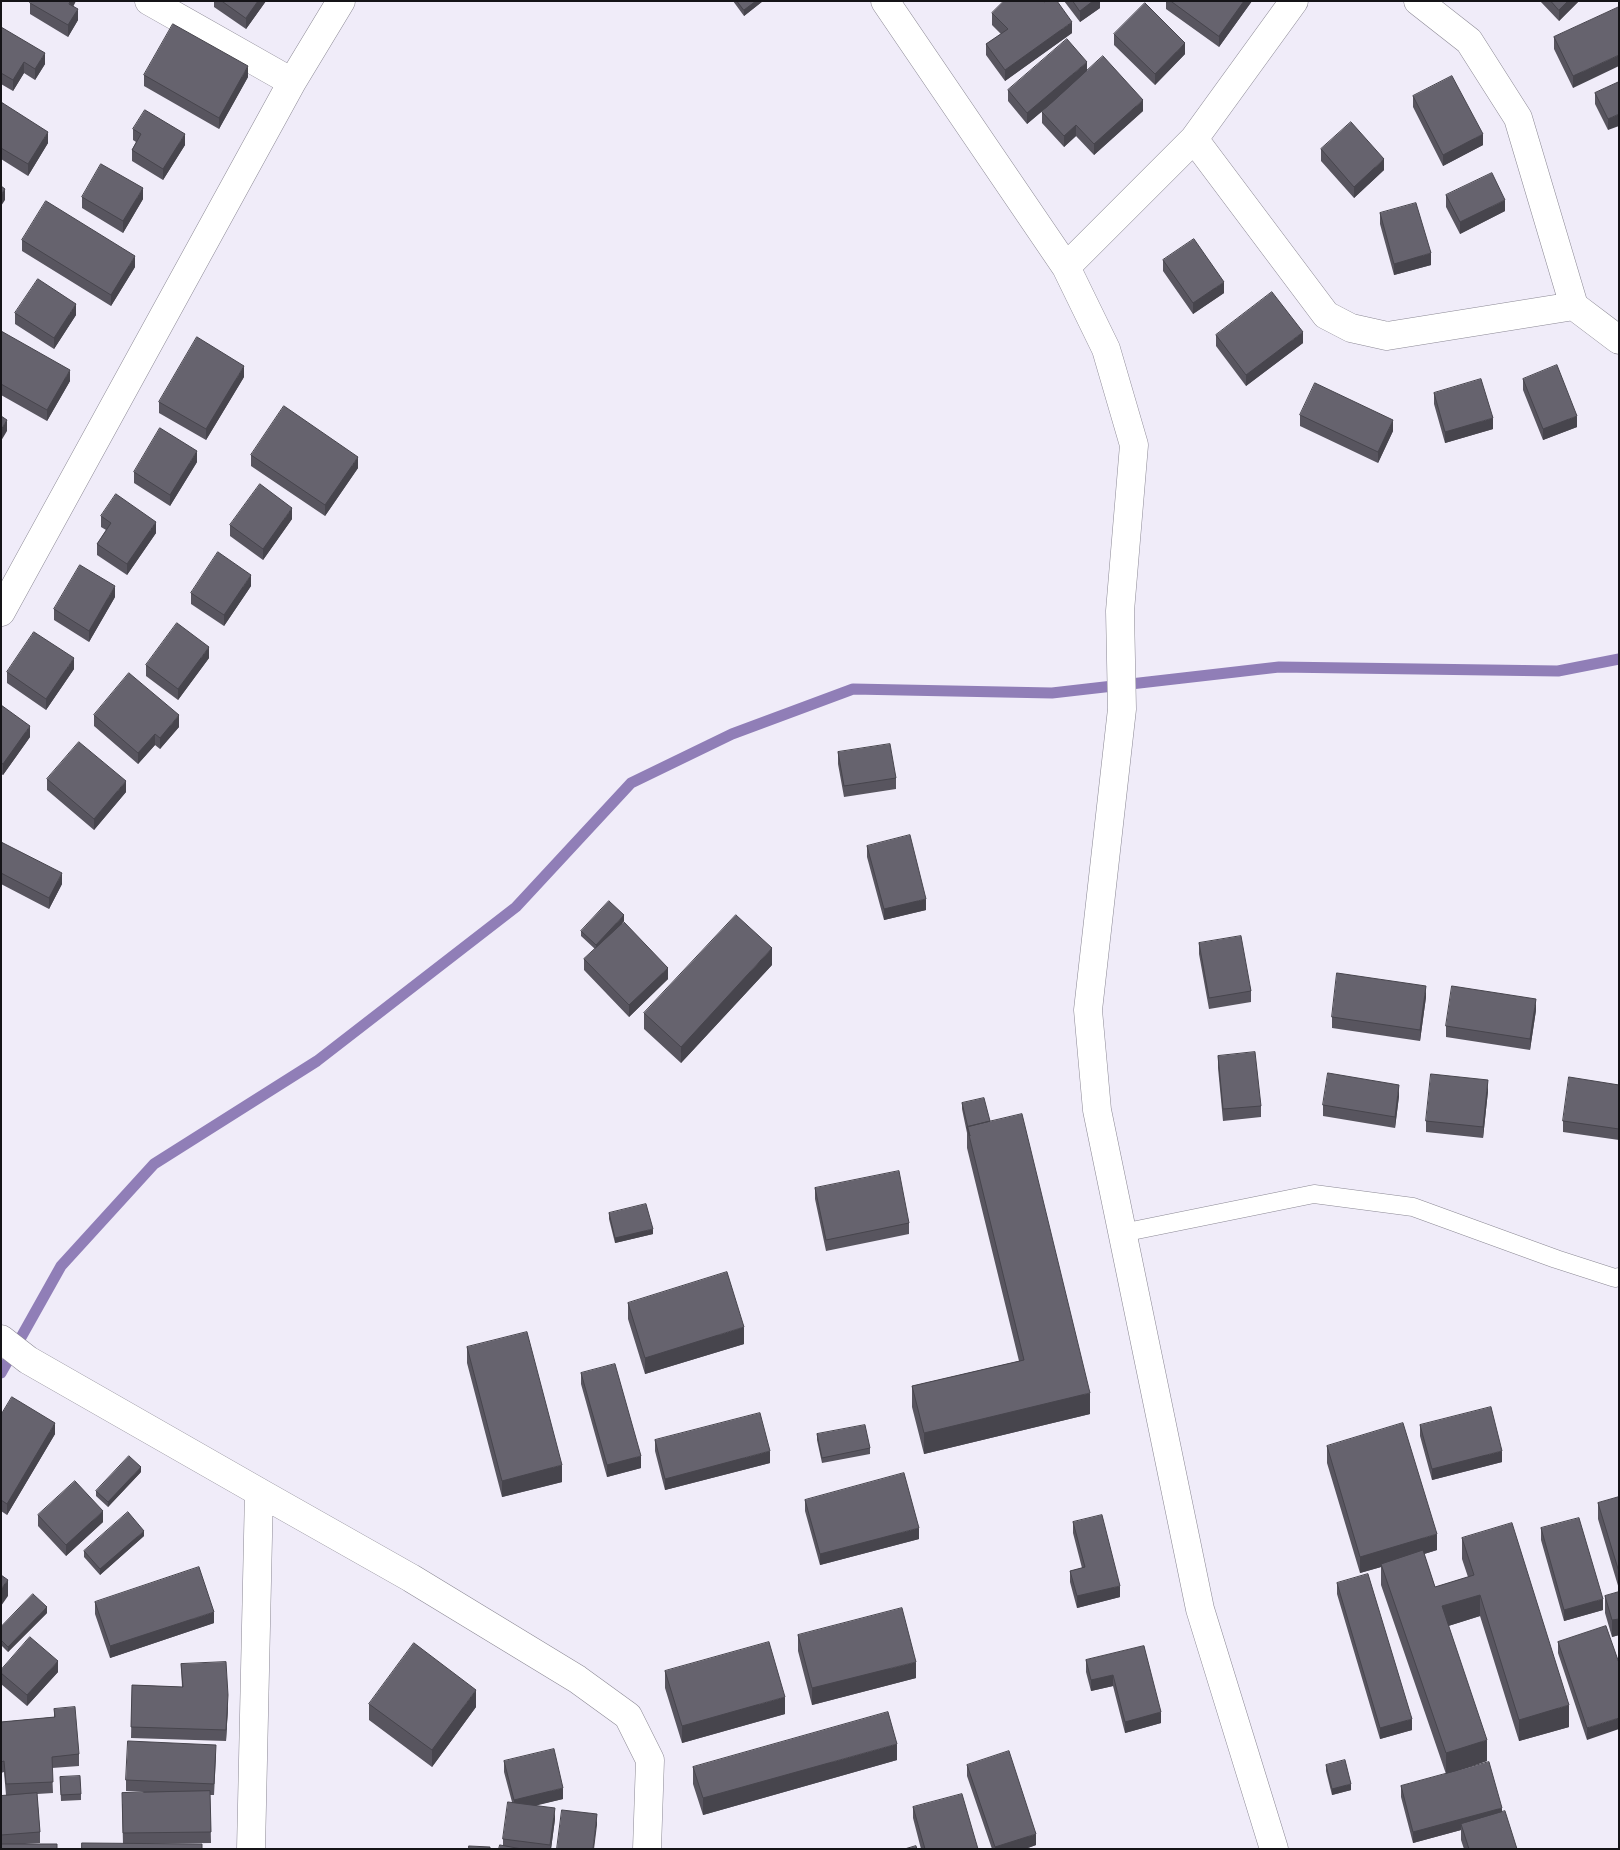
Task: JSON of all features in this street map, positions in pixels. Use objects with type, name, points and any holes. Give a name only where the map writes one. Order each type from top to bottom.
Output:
[{"type":"street","points":[[149,1],[292,82]]},
{"type":"street","points":[[1,612],[292,82],[341,1]]},
{"type":"street","points":[[1066,266],[1194,139],[1294,1]]},
{"type":"street","points":[[1418,1],[1469,41],[1518,118],[1574,306],[1619,340]]},
{"type":"street","points":[[896,6],[1066,266],[1106,349],[1134,445],[1120,611],[1122,709],[1088,1010],[1097,1110],[1200,1609],[1274,1849]]},
{"type":"street","points":[[1194,139],[1326,315],[1351,328],[1386,336],[1574,306]]},
{"type":"street","points":[[1,1339],[28,1360],[419,1583],[577,1679],[628,1716],[650,1760],[646,1849]]},
{"type":"street","points":[[251,1849],[260,1492]]},
{"type":"lane","points":[[1122,1233],[1314,1194],[1413,1207],[1556,1259],[1615,1278],[1619,1277]]},
{"type":"building","points":[[31,1],[70,1],[69,4],[78,9],[68,25],[30,3]]},
{"type":"building","points":[[222,1],[258,1],[246,18]]},
{"type":"building","points":[[737,1],[756,1],[744,10]]},
{"type":"building","points":[[1004,1],[1057,1],[1072,22],[1005,70],[986,44],[1008,29],[992,13]]},
{"type":"building","points":[[1073,1],[1093,1],[1080,11]]},
{"type":"building","points":[[1171,1],[1244,1],[1219,36]]},
{"type":"building","points":[[1551,1],[1568,1],[1559,10]]},
{"type":"building","points":[[1145,3],[1185,43],[1155,74],[1114,34]]},
{"type":"building","points":[[1619,7],[1619,55],[1573,76],[1554,37]]},
{"type":"building","points":[[173,24],[248,66],[219,118],[144,75]]},
{"type":"building","points":[[1,27],[45,53],[35,69],[24,62],[13,80],[1,73]]},
{"type":"building","points":[[1067,39],[1087,62],[1027,113],[1008,90]]},
{"type":"building","points":[[1103,56],[1143,100],[1094,144],[1076,125],[1064,136],[1042,112]]},
{"type":"building","points":[[1452,76],[1483,134],[1443,155],[1413,96]]},
{"type":"building","points":[[1619,82],[1619,114],[1608,119],[1595,93]]},
{"type":"building","points":[[1,102],[48,132],[28,164],[1,148]]},
{"type":"building","points":[[145,110],[185,134],[163,169],[132,150],[141,134],[133,129]]},
{"type":"building","points":[[1351,122],[1384,159],[1354,187],[1321,149]]},
{"type":"building","points":[[101,164],[143,188],[123,221],[82,197]]},
{"type":"building","points":[[1492,173],[1505,200],[1460,222],[1446,195]]},
{"type":"building","points":[[1,186],[5,189],[1,195]]},
{"type":"building","points":[[46,201],[135,256],[111,295],[22,240]]},
{"type":"building","points":[[1416,203],[1431,253],[1394,264],[1380,213]]},
{"type":"building","points":[[1194,239],[1224,282],[1193,303],[1163,260]]},
{"type":"building","points":[[38,279],[76,304],[54,338],[15,313]]},
{"type":"building","points":[[1272,292],[1303,332],[1246,375],[1216,335]]},
{"type":"building","points":[[1,331],[70,370],[47,410],[1,384]]},
{"type":"building","points":[[197,337],[244,366],[206,429],[159,402]]},
{"type":"building","points":[[1557,365],[1577,416],[1543,429],[1523,379]]},
{"type":"building","points":[[1481,379],[1493,418],[1445,432],[1434,393]]},
{"type":"building","points":[[1315,383],[1393,420],[1378,452],[1300,415]]},
{"type":"building","points":[[284,406],[358,457],[325,505],[251,455]]},
{"type":"building","points":[[1,416],[7,420],[1,430]]},
{"type":"building","points":[[160,428],[197,451],[170,495],[134,472]]},
{"type":"building","points":[[260,484],[292,508],[263,549],[230,525]]},
{"type":"building","points":[[116,494],[156,522],[127,564],[97,544],[111,523],[101,516]]},
{"type":"building","points":[[218,552],[251,575],[224,615],[191,593]]},
{"type":"building","points":[[80,565],[115,586],[89,631],[54,609]]},
{"type":"building","points":[[177,623],[209,647],[178,689],[146,665]]},
{"type":"building","points":[[34,632],[74,658],[46,699],[7,672]]},
{"type":"building","points":[[129,673],[179,715],[160,738],[155,734],[138,753],[94,715]]},
{"type":"building","points":[[1,705],[30,726],[3,764],[1,763]]},
{"type":"building","points":[[79,742],[126,781],[94,819],[47,779]]},
{"type":"building","points":[[890,744],[896,778],[844,786],[838,752]]},
{"type":"building","points":[[910,835],[926,899],[884,909],[867,846]]},
{"type":"building","points":[[1,842],[62,873],[49,898],[1,873]]},
{"type":"building","points":[[609,901],[624,915],[596,945],[581,931]]},
{"type":"building","points":[[736,915],[772,948],[681,1047],[644,1013]]},
{"type":"building","points":[[624,922],[668,968],[629,1005],[584,959]]},
{"type":"building","points":[[1241,936],[1251,991],[1209,998],[1199,943]]},
{"type":"building","points":[[1337,973],[1426,986],[1420,1030],[1332,1017]]},
{"type":"building","points":[[1452,986],[1536,999],[1530,1039],[1446,1026]]},
{"type":"building","points":[[1255,1052],[1261,1106],[1223,1109],[1218,1056]]},
{"type":"building","points":[[1328,1073],[1399,1085],[1395,1117],[1323,1105]]},
{"type":"building","points":[[1431,1074],[1488,1080],[1483,1127],[1426,1121]]},
{"type":"building","points":[[1569,1077],[1619,1085],[1619,1129],[1563,1121]]},
{"type":"building","points":[[984,1098],[990,1121],[968,1127],[962,1103]]},
{"type":"building","points":[[1022,1114],[1090,1393],[924,1433],[912,1386],[1024,1360],[967,1127]]},
{"type":"building","points":[[899,1171],[909,1223],[826,1240],[815,1188]]},
{"type":"building","points":[[646,1204],[653,1229],[615,1238],[609,1213]]},
{"type":"building","points":[[727,1272],[744,1327],[645,1358],[628,1303]]},
{"type":"building","points":[[527,1332],[562,1465],[502,1481],[467,1347]]},
{"type":"building","points":[[615,1364],[641,1456],[607,1465],[581,1373]]},
{"type":"building","points":[[12,1397],[55,1423],[7,1504],[1,1500],[1,1415]]},
{"type":"building","points":[[1491,1407],[1502,1451],[1432,1469],[1420,1425]]},
{"type":"building","points":[[760,1413],[770,1451],[665,1479],[655,1440]]},
{"type":"building","points":[[1403,1423],[1437,1534],[1360,1557],[1327,1446]]},
{"type":"building","points":[[865,1425],[870,1448],[822,1458],[817,1434]]},
{"type":"building","points":[[129,1456],[141,1467],[108,1502],[96,1491]]},
{"type":"building","points":[[904,1473],[919,1528],[820,1554],[805,1500]]},
{"type":"building","points":[[75,1481],[103,1511],[66,1545],[38,1515]]},
{"type":"building","points":[[1619,1497],[1619,1572],[1598,1503]]},
{"type":"building","points":[[128,1512],[144,1531],[100,1569],[84,1551]]},
{"type":"building","points":[[1102,1515],[1120,1586],[1077,1596],[1070,1571],[1085,1567],[1073,1522]]},
{"type":"building","points":[[1579,1518],[1603,1599],[1564,1610],[1541,1528]]},
{"type":"building","points":[[1512,1523],[1569,1705],[1519,1720],[1480,1595],[1442,1606],[1487,1740],[1446,1753],[1381,1564],[1423,1550],[1435,1587],[1474,1575],[1462,1538]]},
{"type":"building","points":[[199,1567],[214,1612],[110,1646],[95,1602]]},
{"type":"building","points":[[1368,1574],[1412,1719],[1380,1728],[1337,1583]]},
{"type":"building","points":[[1,1575],[8,1580],[1,1589]]},
{"type":"building","points":[[1619,1592],[1619,1619],[1612,1620],[1605,1596]]},
{"type":"building","points":[[33,1594],[47,1607],[8,1647],[1,1640],[1,1627]]},
{"type":"building","points":[[902,1608],[916,1662],[812,1688],[798,1635]]},
{"type":"building","points":[[1606,1626],[1619,1663],[1619,1718],[1587,1728],[1558,1642]]},
{"type":"building","points":[[30,1637],[58,1661],[27,1695],[1,1673],[1,1670]]},
{"type":"building","points":[[769,1642],[785,1697],[682,1726],[665,1671]]},
{"type":"building","points":[[414,1643],[476,1690],[432,1750],[369,1704]]},
{"type":"building","points":[[1144,1646],[1161,1712],[1125,1722],[1113,1675],[1091,1680],[1086,1660]]},
{"type":"building","points":[[226,1662],[228,1695],[226,1730],[131,1727],[132,1685],[183,1687],[181,1664]]},
{"type":"building","points":[[75,1707],[79,1754],[52,1757],[53,1782],[6,1784],[4,1761],[1,1762],[1,1722],[55,1717],[54,1709]]},
{"type":"building","points":[[888,1712],[897,1744],[703,1798],[693,1767]]},
{"type":"building","points":[[128,1741],[216,1745],[214,1784],[126,1780]]},
{"type":"building","points":[[554,1749],[563,1788],[514,1800],[504,1761]]},
{"type":"building","points":[[1009,1751],[1036,1834],[995,1847],[967,1765]]},
{"type":"building","points":[[1345,1760],[1351,1784],[1332,1789],[1326,1765]]},
{"type":"building","points":[[1489,1762],[1502,1808],[1413,1832],[1401,1786]]},
{"type":"building","points":[[80,1776],[81,1794],[61,1795],[60,1777]]},
{"type":"building","points":[[210,1791],[211,1832],[123,1833],[122,1793]]},
{"type":"building","points":[[37,1793],[40,1832],[1,1835],[1,1796]]},
{"type":"building","points":[[962,1794],[978,1849],[925,1849],[913,1807]]},
{"type":"building","points":[[508,1802],[555,1808],[550,1845],[503,1839]]},
{"type":"building","points":[[562,1810],[597,1814],[593,1849],[557,1849]]},
{"type":"building","points":[[1505,1811],[1517,1849],[1469,1849],[1461,1824]]},
{"type":"building","points":[[82,1843],[202,1844],[202,1849],[82,1849]]},
{"type":"building","points":[[1,1844],[57,1844],[57,1849],[1,1849]]},
{"type":"building","points":[[500,1845],[522,1849],[499,1849]]},
{"type":"building","points":[[469,1846],[490,1847],[490,1849],[469,1849]]},
{"type":"building","points":[[916,1846],[917,1849],[905,1849]]},
{"type":"waterway","points":[[1,1373],[61,1266],[154,1164],[317,1061],[516,907],[631,783],[732,734],[853,689],[1052,693],[1279,667],[1558,671],[1619,659]]}]
